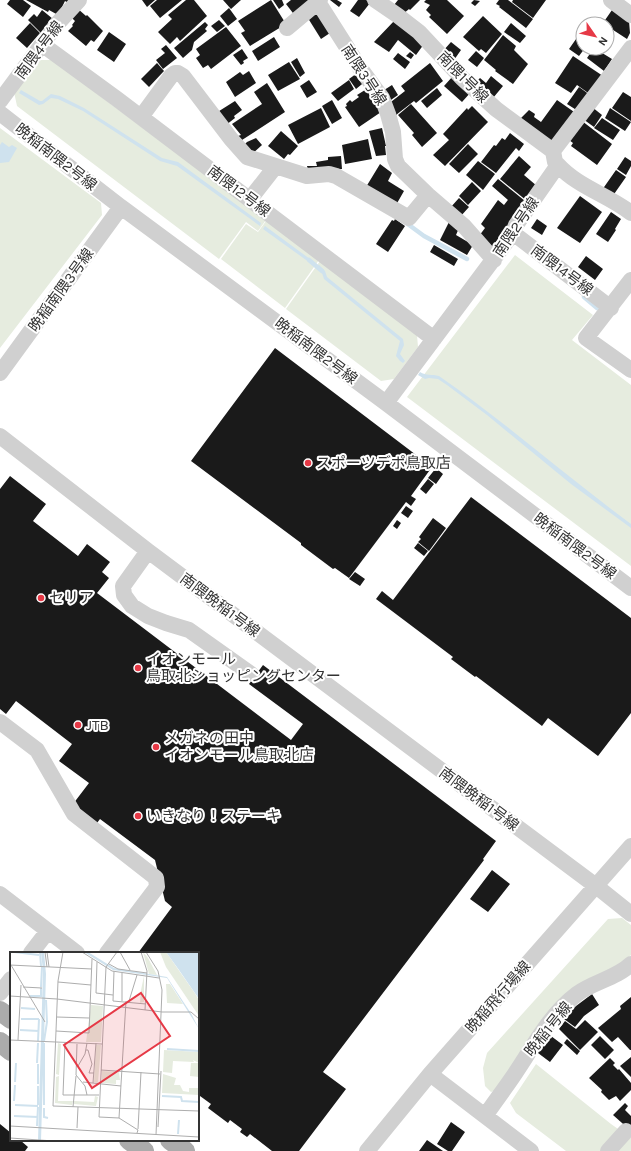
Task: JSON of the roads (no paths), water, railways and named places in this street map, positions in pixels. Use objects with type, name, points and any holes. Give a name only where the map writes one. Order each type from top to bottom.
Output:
[{"type":"main road","points":[[0,1011],[10,1018]]},
{"type":"main road","points":[[0,1042],[10,1050]]},
{"type":"main road","points":[[130,1141],[144,1151]]},
{"type":"main road","points":[[171,1141],[185,1151]]},
{"type":"street","name":"南隈4号線","points":[[0,101],[57,24],[79,0]]},
{"type":"street","name":"南隈1号線","points":[[375,0],[419,32],[457,73],[496,109],[555,158],[581,183],[613,202],[621,205],[631,213]]},
{"type":"street","points":[[612,0],[631,15]]},
{"type":"street","points":[[287,28],[319,1]]},
{"type":"street","name":"南隈3号線","points":[[319,1],[360,68],[382,98],[393,132],[395,159],[398,166],[428,195],[464,226],[494,260]]},
{"type":"street","name":"南隈12号線","points":[[42,45],[141,117],[434,339]]},
{"type":"street","name":"南隈2号線","points":[[386,403],[514,233],[516,225],[555,158],[631,48]]},
{"type":"street","points":[[141,117],[171,76],[178,72],[183,76],[247,158],[307,176],[329,174],[336,176],[410,218],[428,195]]},
{"type":"street","name":"晩稲南隈2号線","points":[[0,114],[631,588]]},
{"type":"street","points":[[250,199],[275,167]]},
{"type":"street","name":"晩稲南隈3号線","points":[[0,374],[121,206]]},
{"type":"street","name":"南隈14号線","points":[[514,233],[610,308]]},
{"type":"street","points":[[631,280],[586,338],[631,370]]},
{"type":"street","name":"南隈晩稲1号線","points":[[0,436],[148,551],[596,886],[631,914]]},
{"type":"street","points":[[148,551],[123,586],[124,595],[132,606],[148,616],[189,630],[251,674]]},
{"type":"street","points":[[0,722],[38,750],[74,814],[156,878],[158,884],[155,889],[107,952]]},
{"type":"street","name":"晩稲飛行場線","points":[[366,1151],[430,1074],[631,846]]},
{"type":"street","points":[[0,894],[76,952]]},
{"type":"street","points":[[32,952],[48,931]]},
{"type":"street","name":"晩稲1号線","points":[[485,1116],[541,1034],[559,1011],[577,993],[630,967]]},
{"type":"street","points":[[0,993],[10,980]]},
{"type":"street","points":[[430,1074],[531,1151]]},
{"type":"street","points":[[608,1151],[626,1131]]},
{"type":"water","points":[[21,90],[40,101],[51,94],[60,96],[84,108],[162,158],[178,162],[261,223],[260,226],[177,166],[160,161],[83,111],[58,99],[51,98],[39,105],[19,93]]},
{"type":"water","points":[[2,142],[9,147],[12,145],[17,148],[9,162],[0,163],[0,145]]},
{"type":"water","points":[[265,226],[314,262],[313,265],[263,229]]},
{"type":"water","points":[[319,265],[325,271],[327,277],[403,339],[404,345],[400,354],[405,361],[403,363],[396,356],[400,341],[324,279],[322,273],[317,268]]},
{"type":"water","points":[[420,372],[439,376],[464,394],[631,524],[631,528],[571,484],[487,415],[447,385],[438,379],[425,379],[418,375]]},
{"type":"waterway","points":[[405,222],[424,236],[467,259]]},
{"type":"waterway","points":[[309,260],[322,271]]},
{"type":"waterway","points":[[584,297],[597,308]]},
{"type":"place","name":"スポーツデポ鳥取店","points":[[308,463]]},
{"type":"place","name":"セリア","points":[[41,598]]},
{"type":"place","name":"イオンモール 鳥取北ショッピングセンター","points":[[138,668]]},
{"type":"place","name":"JTB","points":[[78,725]]},
{"type":"place","name":"メガネの田中 イオンモール鳥取北店","points":[[156,747]]},
{"type":"place","name":"いきなり！ステーキ","points":[[138,816]]}]
